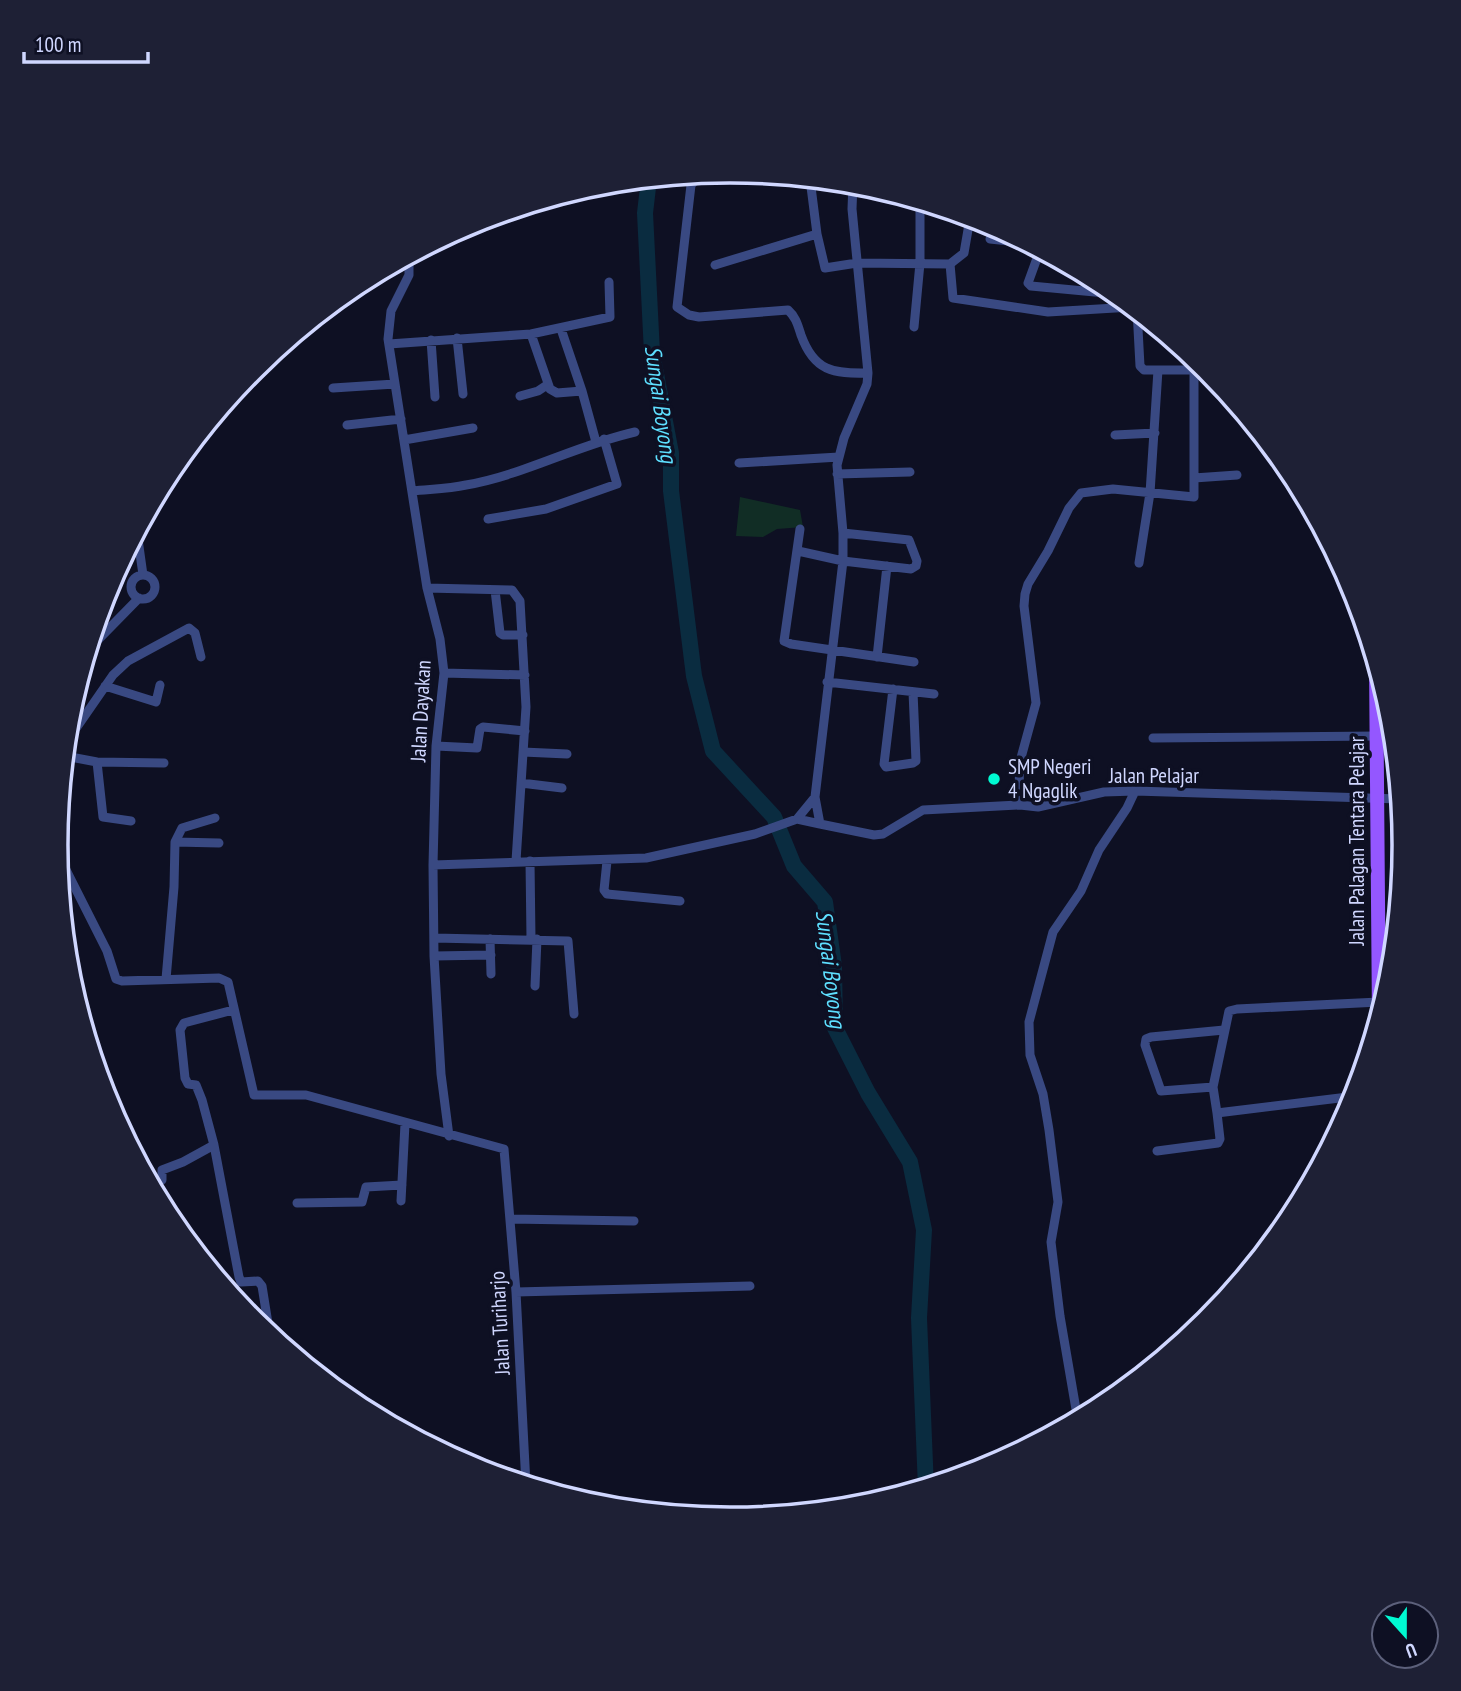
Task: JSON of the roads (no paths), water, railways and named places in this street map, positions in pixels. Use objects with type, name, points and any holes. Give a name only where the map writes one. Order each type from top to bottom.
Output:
[{"type":"main road","name":"Jalan Palagan Tentara Pelajar","points":[[1377,701],[1379,980]]},
{"type":"street","points":[[691,185],[677,307],[699,317],[788,310],[797,322],[812,358],[821,366],[845,374],[868,373]]},
{"type":"street","points":[[811,188],[825,268],[857,263],[950,264],[964,253],[968,228]]},
{"type":"street","points":[[820,824],[814,797],[843,561],[837,474],[839,457],[867,384],[868,373],[853,195]]},
{"type":"street","points":[[914,327],[920,263],[920,211]]},
{"type":"street","points":[[715,265],[817,234]]},
{"type":"street","points":[[990,239],[996,240]]},
{"type":"street","points":[[1037,259],[1028,283],[1031,286],[1093,292]]},
{"type":"street","points":[[950,264],[953,298],[1048,312],[1117,308]]},
{"type":"street","name":"Jalan Dayakan","points":[[410,267],[410,275],[391,311],[388,344],[427,588],[440,639],[444,673],[436,746],[433,865],[434,956],[441,1074],[449,1136]]},
{"type":"street","points":[[388,344],[531,334],[610,317],[609,282]]},
{"type":"street","points":[[1138,323],[1140,366],[1144,370],[1191,370]]},
{"type":"street","points":[[488,519],[546,509],[617,484],[561,329]]},
{"type":"street","points":[[531,334],[547,385],[554,392],[582,391]]},
{"type":"street","points":[[457,338],[463,394]]},
{"type":"street","points":[[431,340],[435,397]]},
{"type":"street","points":[[1139,564],[1150,493],[1158,370]]},
{"type":"street","points":[[1020,805],[1019,765],[1035,703],[1024,606],[1028,584],[1069,508],[1081,493],[1101,490],[1193,498],[1195,496],[1194,372]]},
{"type":"street","points":[[333,388],[395,384]]},
{"type":"street","points":[[520,396],[541,390],[547,385]]},
{"type":"street","points":[[347,425],[401,419]]},
{"type":"street","points":[[404,440],[473,428]]},
{"type":"street","points":[[412,491],[467,485],[635,432]]},
{"type":"street","points":[[1115,435],[1155,433]]},
{"type":"street","points":[[739,463],[839,457]]},
{"type":"street","points":[[837,474],[910,472]]},
{"type":"street","points":[[1194,478],[1237,475]]},
{"type":"street","points":[[800,529],[784,641],[914,662]]},
{"type":"street","points":[[798,551],[843,561],[915,568],[917,561],[911,541],[843,533]]},
{"type":"street","points":[[139,549],[143,575]]},
{"type":"street","points":[[877,657],[887,566]]},
{"type":"street","points":[[143,575],[151,578],[155,584],[155,590],[145,599],[133,594],[131,587],[133,581],[143,575]]},
{"type":"street","points":[[427,588],[512,590],[516,593],[522,611],[525,731],[516,861]]},
{"type":"street","points":[[495,590],[500,633],[523,635]]},
{"type":"street","points":[[102,635],[139,598]]},
{"type":"street","points":[[80,723],[105,686],[128,661],[186,628],[191,628],[195,633],[201,657]]},
{"type":"street","points":[[444,673],[525,675]]},
{"type":"street","points":[[827,682],[934,694]]},
{"type":"street","points":[[105,686],[156,702],[160,685]]},
{"type":"street","points":[[893,689],[884,764],[886,767],[916,761],[913,692]]},
{"type":"street","points":[[436,746],[477,748],[482,728],[525,731]]},
{"type":"street","points":[[1153,738],[1377,736]]},
{"type":"street","points":[[523,752],[567,754]]},
{"type":"street","points":[[74,758],[97,762],[164,763]]},
{"type":"street","points":[[97,762],[103,817],[131,821]]},
{"type":"street","points":[[521,783],[562,788]]},
{"type":"street","points":[[1076,1410],[1053,1257],[1051,1232],[1058,1202],[1043,1094],[1030,1055],[1029,1022],[1053,932],[1081,891],[1099,850],[1135,791]]},
{"type":"street","name":"Jalan Pelajar","points":[[793,820],[874,835],[883,834],[923,810],[1020,805],[1038,807],[1104,792],[1391,798]]},
{"type":"street","points":[[433,865],[607,861],[665,856],[755,834],[793,820],[814,797]]},
{"type":"street","points":[[166,979],[175,842],[182,828],[215,818]]},
{"type":"street","points":[[175,842],[219,843]]},
{"type":"street","points":[[530,861],[535,986]]},
{"type":"street","points":[[607,861],[604,890],[607,894],[680,901]]},
{"type":"street","points":[[69,877],[107,951],[116,979],[223,979],[228,982],[254,1095],[306,1096],[449,1136]]},
{"type":"street","points":[[435,938],[534,939],[569,943],[574,1014]]},
{"type":"street","points":[[490,939],[491,974]]},
{"type":"street","points":[[434,956],[491,956]]},
{"type":"street","points":[[1157,1151],[1218,1143],[1220,1139],[1213,1087],[1229,1011],[1374,1002]]},
{"type":"street","points":[[233,1010],[184,1023],[180,1030],[185,1079],[188,1084],[199,1089],[214,1145],[239,1277],[241,1282],[258,1281],[262,1286],[267,1319]]},
{"type":"street","points":[[1213,1087],[1161,1091],[1145,1045],[1146,1039],[1224,1030]]},
{"type":"street","points":[[1217,1113],[1343,1098]]},
{"type":"street","points":[[401,1201],[405,1124]]},
{"type":"street","name":"Jalan Turiharjo","points":[[449,1136],[500,1146],[505,1155],[516,1292],[525,1475]]},
{"type":"street","points":[[162,1180],[162,1170],[166,1167],[183,1162],[214,1145]]},
{"type":"street","points":[[297,1203],[362,1202],[366,1186],[402,1185]]},
{"type":"street","points":[[510,1219],[634,1221]]},
{"type":"street","points":[[516,1292],[750,1286]]},
{"type":"waterway","name":"Sungai Boyong","points":[[648,189],[645,213],[652,353],[671,453],[671,491],[694,676],[713,751],[774,817],[794,866],[825,902],[834,966],[835,1028],[868,1093],[910,1162],[924,1230],[919,1318],[926,1478]]},
{"type":"place","name":"SMP Negeri 4 Ngaglik","points":[[994,779]]}]
